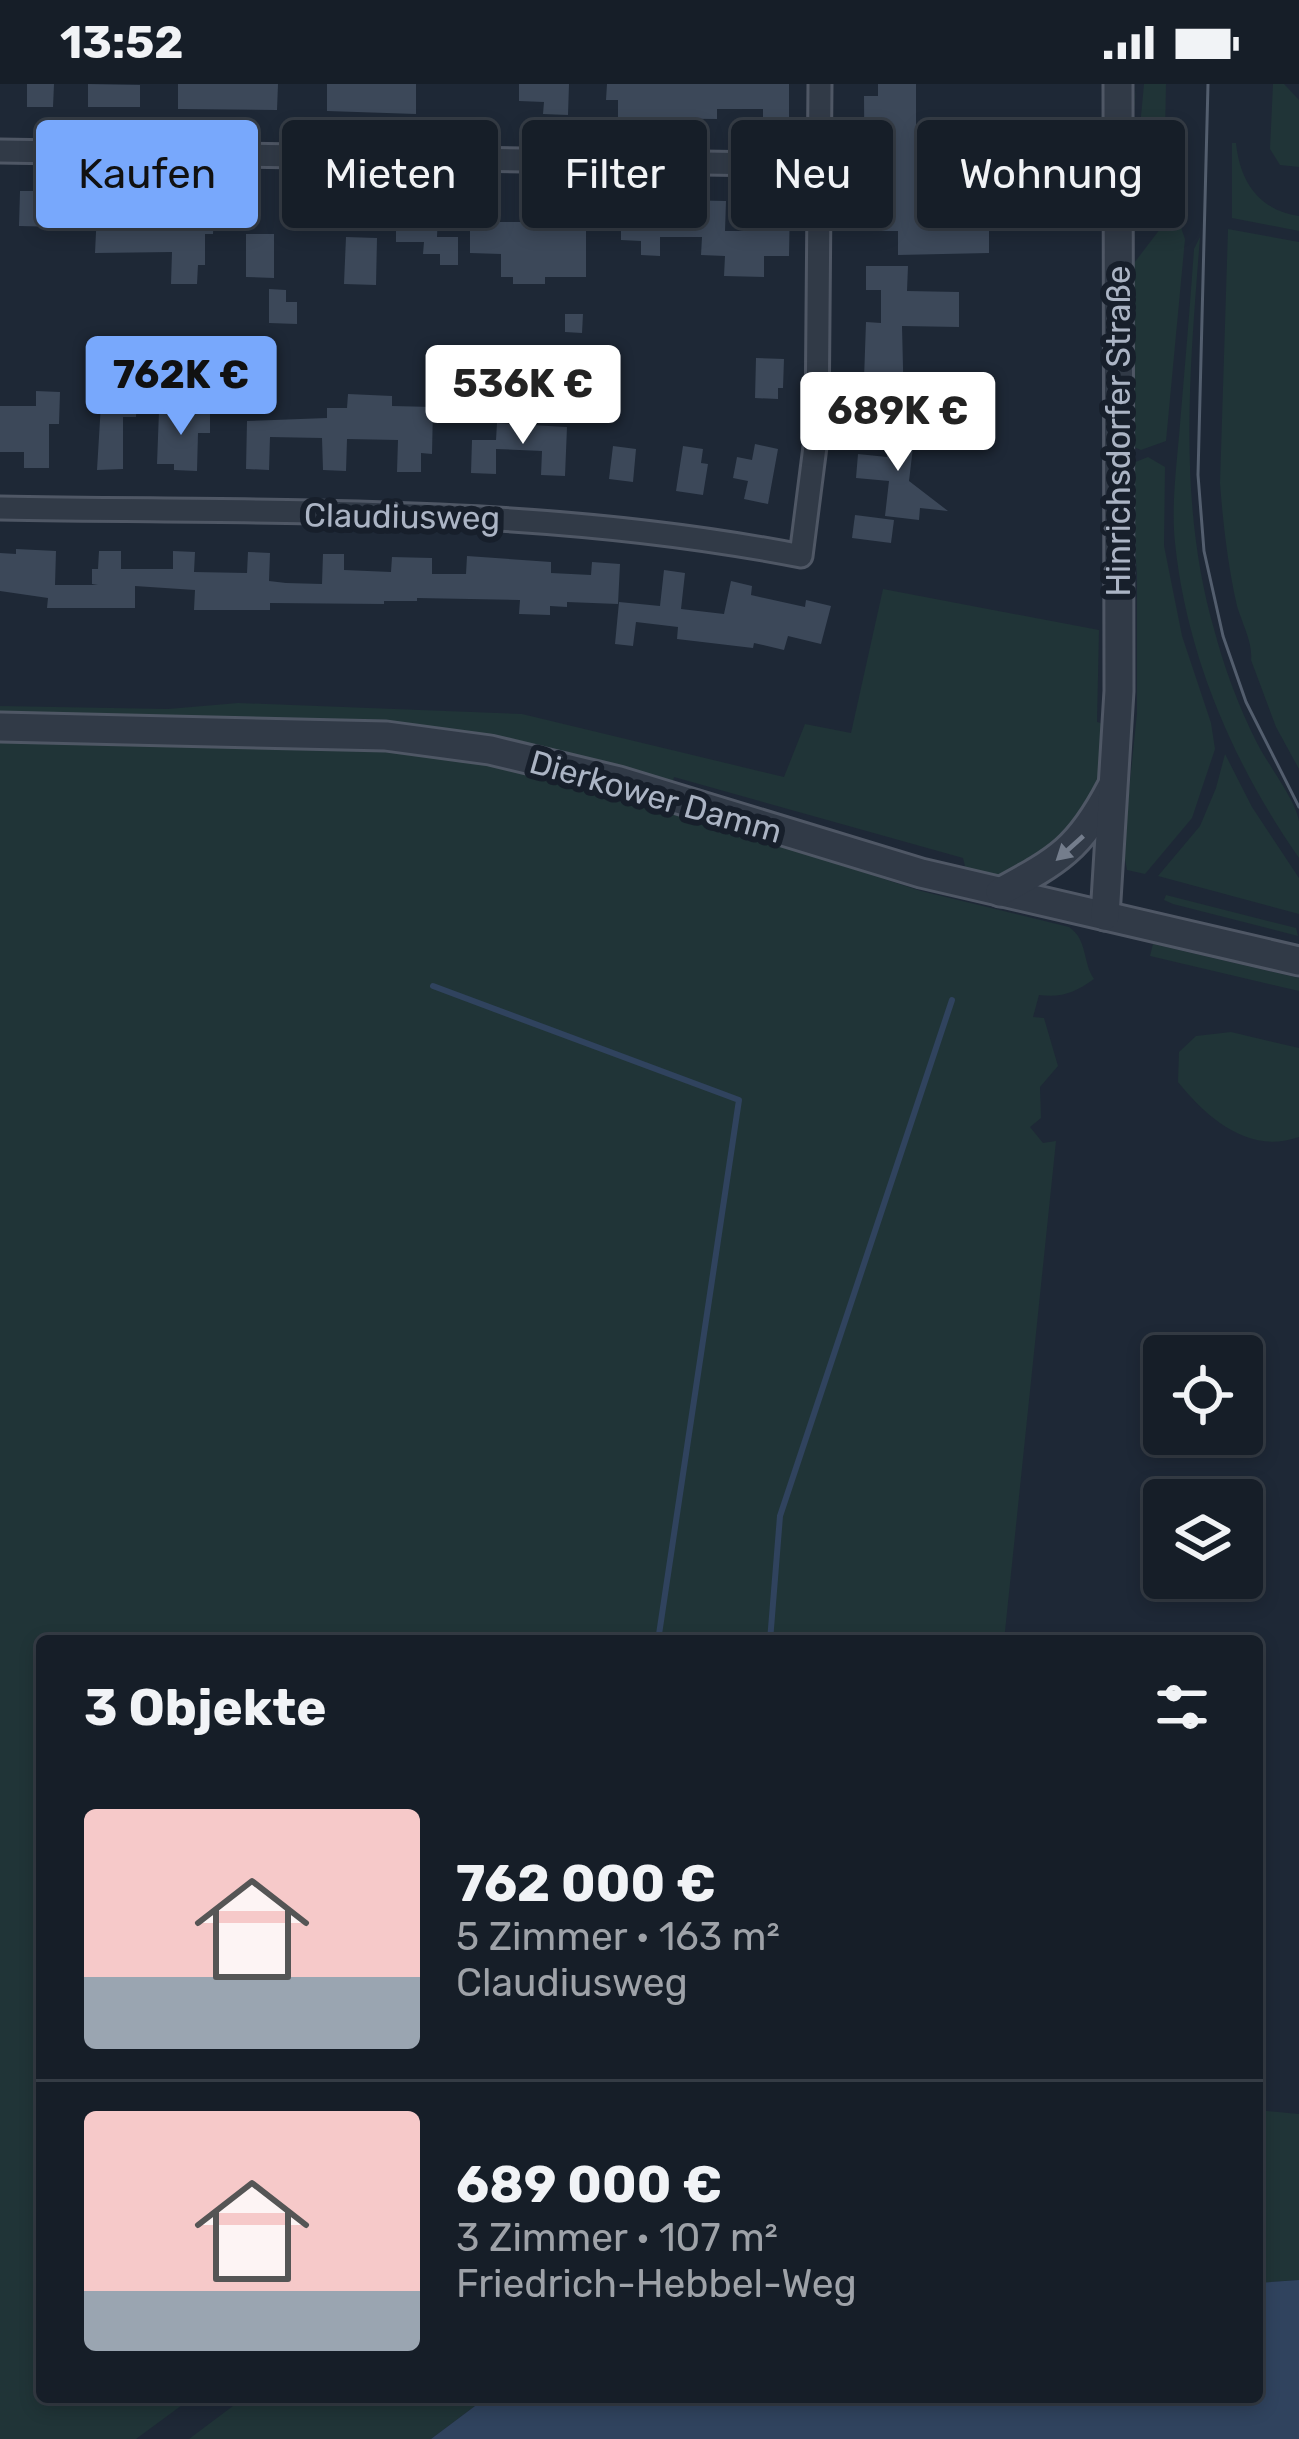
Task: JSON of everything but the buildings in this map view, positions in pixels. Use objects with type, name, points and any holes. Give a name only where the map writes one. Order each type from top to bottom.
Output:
[{"type":"street","points":[[820,84],[820,120]]},
{"type":"street","name":"Hinrichsdorfer Straße","points":[[1105,916],[1119,691],[1118,84]]},
{"type":"street","points":[[0,151],[731,163]]},
{"type":"street","name":"Claudiusweg","points":[[0,508],[511,517],[604,524],[801,556],[817,431],[819,228]]},
{"type":"street","name":"Dierkower Damm","points":[[0,727],[386,736],[490,750],[620,781],[755,825],[1000,892],[1299,961]]},
{"type":"street","name":"Hinrichsdorfer Straße","points":[[1000,892],[1051,865],[1087,832],[1115,778]]},
{"type":"green space","points":[[1144,84],[1166,84],[1165,120],[1141,120]]},
{"type":"green space","points":[[1273,84],[1284,84],[1299,100],[1299,167],[1280,165],[1270,149]]},
{"type":"green space","points":[[1232,143],[1236,143],[1242,170],[1254,192],[1273,208],[1299,216],[1299,231],[1232,218]]},
{"type":"green space","points":[[1161,228],[1181,228],[1185,239],[1166,441],[1141,450],[1129,445],[1128,271]]},
{"type":"green space","points":[[1228,229],[1299,242],[1299,769],[1276,727],[1251,660],[1226,545],[1220,483]]},
{"type":"green space","points":[[1200,237],[1189,434],[1202,580],[1237,700],[1297,812],[1299,858],[1234,748],[1202,668],[1181,585],[1174,498],[1194,249]]},
{"type":"green space","points":[[1148,457],[1165,467],[1164,546],[1182,636],[1215,749],[1192,818],[1145,874],[1127,870],[1123,849],[1137,713],[1137,574],[1128,465]]},
{"type":"green space","points":[[883,589],[1099,630],[1097,722],[1107,725],[1099,796],[1088,821],[1023,870],[997,875],[966,870],[963,858],[674,777],[665,808],[921,891],[1069,927],[1082,944],[1094,979],[1068,993],[1039,995],[1033,1017],[1044,1018],[1058,1066],[1040,1087],[1041,1118],[1030,1127],[1043,1143],[1056,1141],[1005,1635],[36,1635],[36,2403],[185,2403],[136,2439],[0,2439],[0,706],[168,709],[238,703],[522,714],[784,777],[805,724],[851,733]]},
{"type":"green space","points":[[1225,754],[1252,807],[1299,878],[1299,914],[1158,876],[1200,826]]},
{"type":"green space","points":[[1166,895],[1296,928],[1298,936],[1173,904],[1164,900]]},
{"type":"green space","points":[[1153,944],[1299,978],[1299,991],[1150,956]]},
{"type":"green space","points":[[1231,1032],[1299,1048],[1299,1137],[1263,1141],[1246,1137],[1216,1120],[1178,1082],[1179,1052],[1196,1036]]},
{"type":"green space","points":[[1263,2111],[1299,2114],[1299,2280],[1263,2283]]},
{"type":"green space","points":[[237,2403],[479,2403],[431,2439],[189,2439]]},
{"type":"water","points":[[1299,2280],[1299,2439],[431,2439],[479,2403],[1263,2403],[1263,2283]]},
{"type":"waterway","points":[[433,986],[739,1100],[659,1635]]},
{"type":"waterway","points":[[770,1635],[780,1516],[952,1000]]},
{"type":"tram line","points":[[1208,84],[1198,475],[1204,551],[1223,636],[1246,702],[1299,807]]}]
